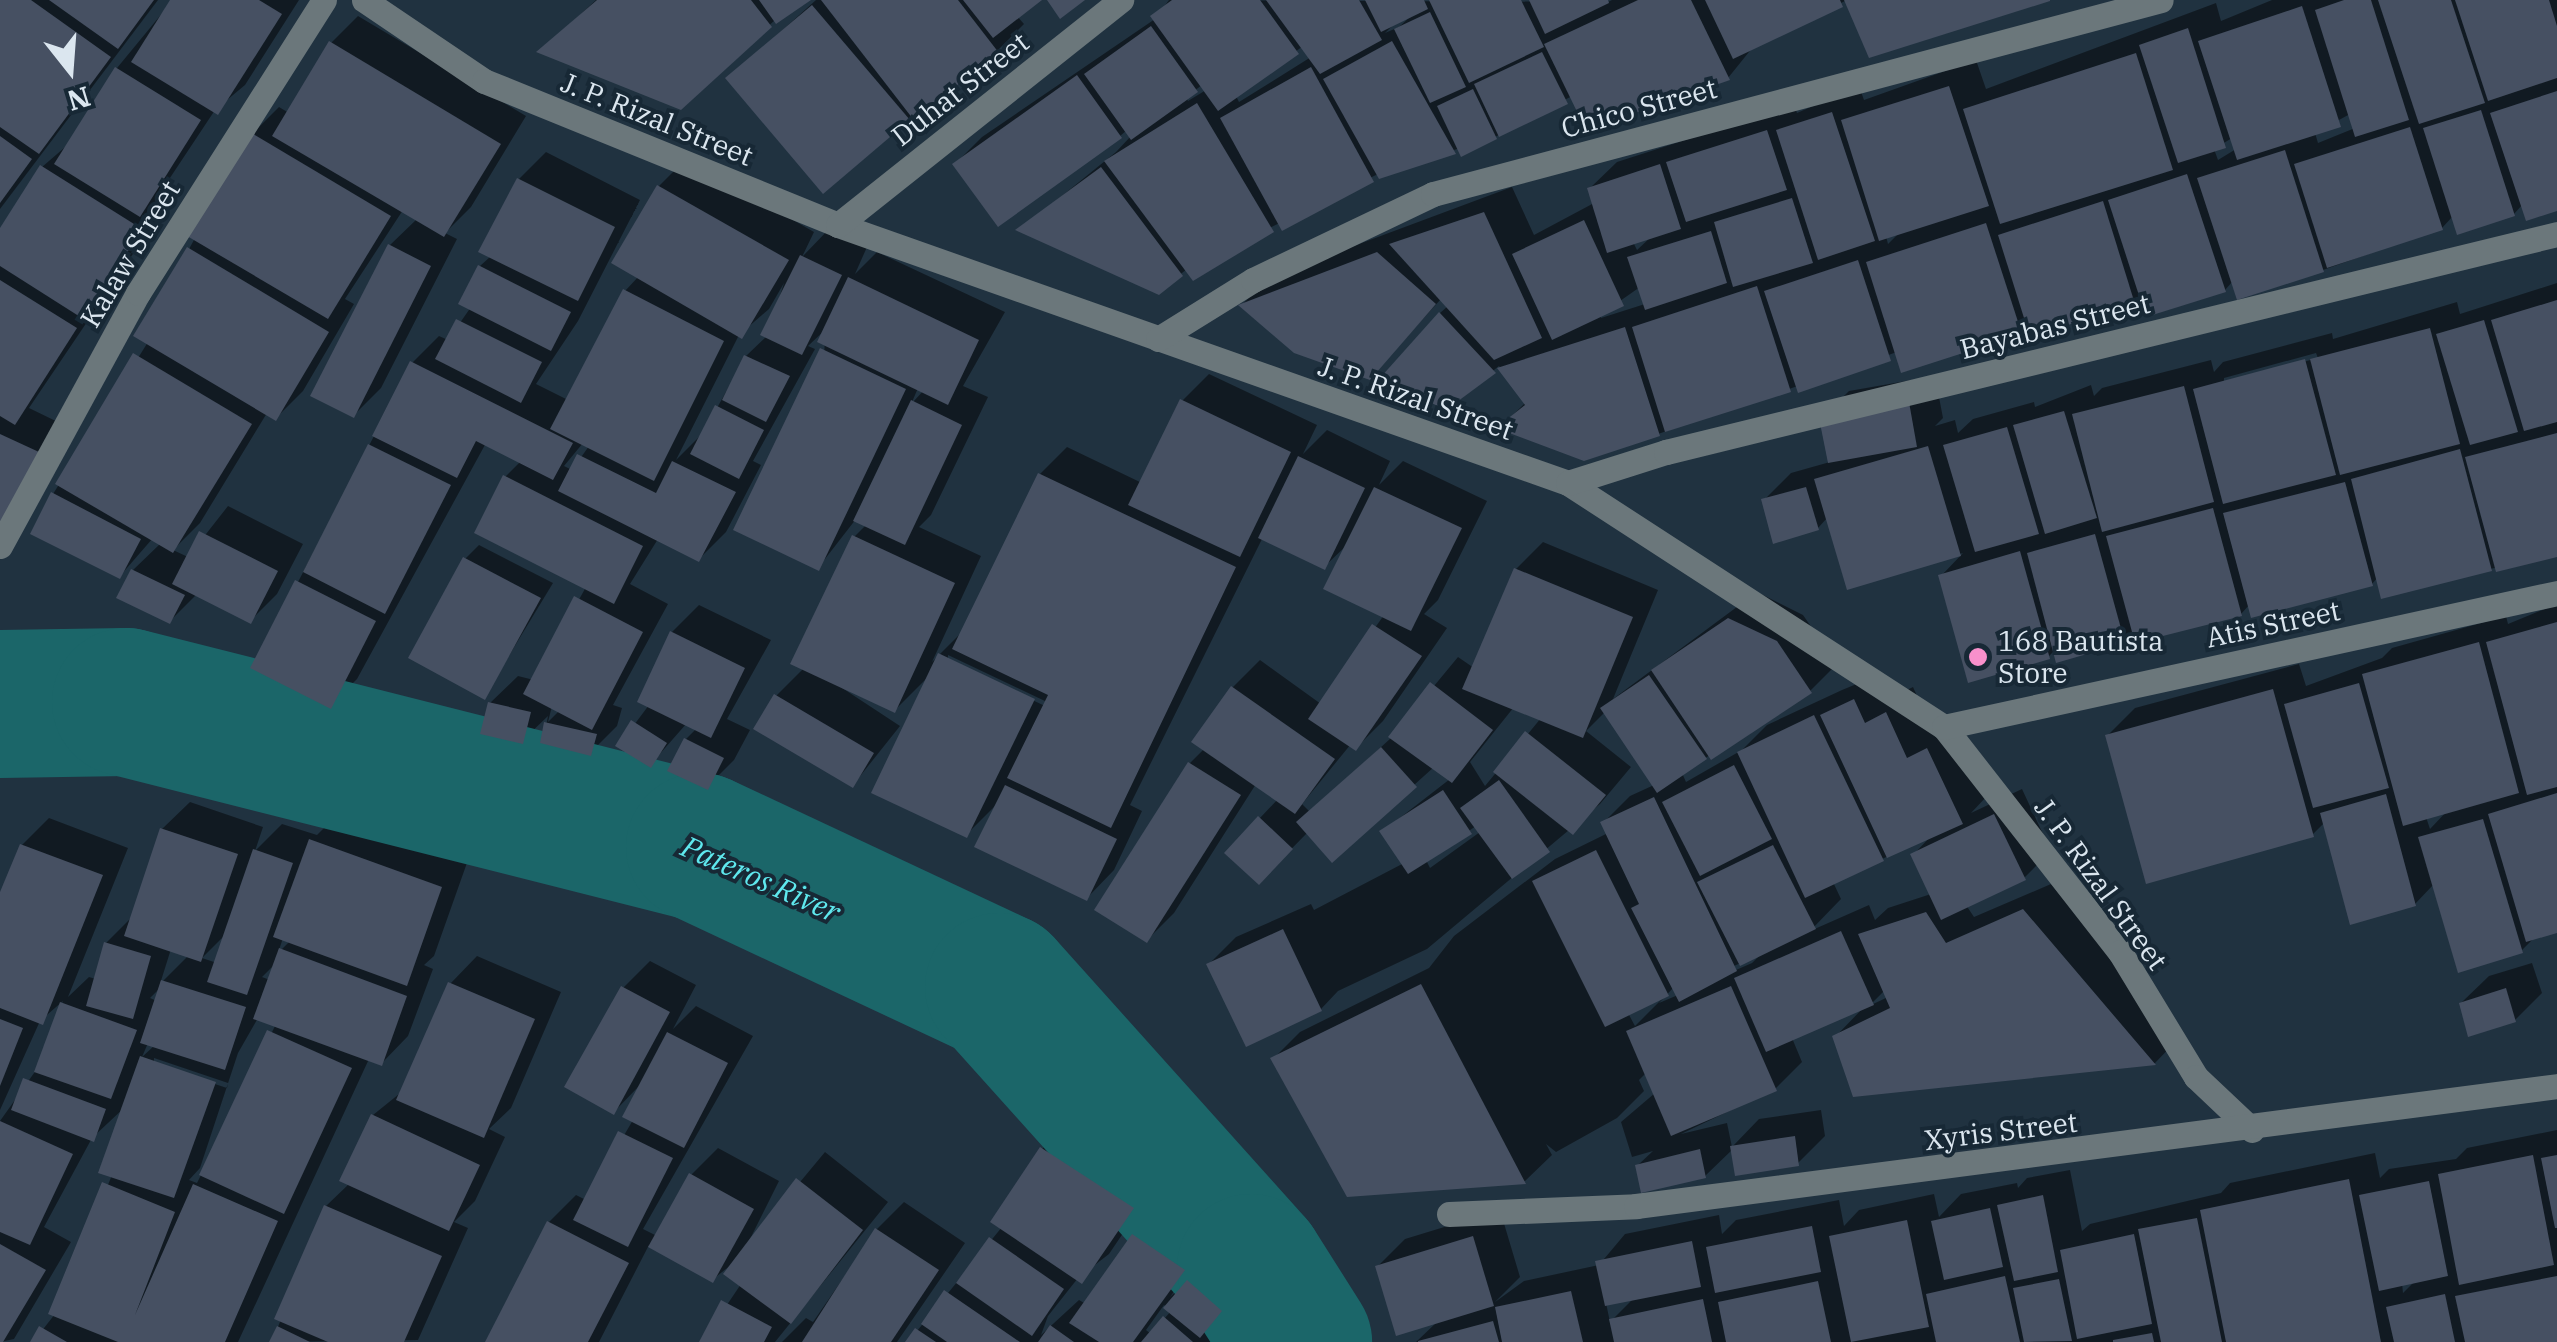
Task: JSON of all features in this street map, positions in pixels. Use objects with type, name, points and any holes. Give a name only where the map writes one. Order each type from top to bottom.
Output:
[{"type":"street","name":"Kalaw Street","points":[[0,546],[138,293],[324,0]]},
{"type":"street","name":"J. P. Rizal Street","points":[[364,0],[484,81],[838,225],[1568,483],[1944,727],[2120,952],[2196,1077],[2252,1130]]},
{"type":"street","name":"Duhat Street","points":[[838,225],[1121,0]]},
{"type":"street","name":"Chico Street","points":[[1158,339],[1253,280],[1433,194],[2161,0]]},
{"type":"street","name":"Bayabas Street","points":[[1568,483],[1666,452],[2557,234]]},
{"type":"street","name":"Atis Street","points":[[1944,727],[2557,593]]},
{"type":"street","name":"Xyris Street","points":[[1450,1214],[1636,1206],[2252,1130],[2557,1086]]},
{"type":"building","points":[[0,0],[31,0],[111,57],[39,154],[0,127]]},
{"type":"building","points":[[49,0],[154,0],[118,49]]},
{"type":"building","points":[[170,0],[259,0],[282,14],[218,115],[131,62]]},
{"type":"building","points":[[597,0],[751,0],[772,27],[681,110],[536,52]]},
{"type":"building","points":[[759,0],[811,0],[776,24]]},
{"type":"building","points":[[821,0],[958,0],[999,53],[913,119]]},
{"type":"building","points":[[963,0],[1042,0],[993,38]]},
{"type":"building","points":[[1047,0],[1085,0],[1060,19]]},
{"type":"building","points":[[1172,0],[1260,0],[1299,54],[1218,111],[1150,16]]},
{"type":"building","points":[[1266,0],[1359,0],[1382,40],[1320,74]]},
{"type":"building","points":[[1365,0],[1424,0],[1428,9],[1381,32]]},
{"type":"building","points":[[1429,0],[1521,0],[1544,47],[1469,83]]},
{"type":"building","points":[[1529,0],[1608,0],[1609,3],[1545,34]]},
{"type":"building","points":[[1638,0],[1691,0],[1730,80],[1586,130],[1544,44]]},
{"type":"building","points":[[1705,0],[1840,0],[1843,7],[1733,59]]},
{"type":"building","points":[[1844,0],[2050,0],[2050,1],[1869,58]]},
{"type":"building","points":[[2344,0],[2371,0],[2409,120],[2355,137],[2315,10]]},
{"type":"building","points":[[2378,0],[2451,0],[2485,103],[2419,124]]},
{"type":"building","points":[[2455,0],[2549,0],[2557,26],[2557,78],[2488,101]]},
{"type":"building","points":[[812,5],[910,120],[823,194],[725,78]]},
{"type":"building","points":[[2302,6],[2341,127],[2237,160],[2198,41]]},
{"type":"building","points":[[1430,12],[1466,87],[1430,103],[1394,29]]},
{"type":"building","points":[[1151,26],[1198,92],[1131,140],[1084,74]]},
{"type":"building","points":[[2188,28],[2226,148],[2178,163],[2139,45]]},
{"type":"building","points":[[329,41],[501,144],[444,237],[272,136]]},
{"type":"building","points":[[1392,41],[1456,154],[1379,179],[1323,79]]},
{"type":"building","points":[[1542,52],[1568,104],[1499,137],[1474,84]]},
{"type":"building","points":[[2136,53],[2173,170],[2000,224],[1963,109]]},
{"type":"building","points":[[115,67],[201,120],[140,217],[54,164]]},
{"type":"building","points":[[1311,67],[1374,182],[1282,231],[1220,118]]},
{"type":"building","points":[[1077,75],[1122,138],[998,227],[952,164]]},
{"type":"building","points":[[1949,86],[1989,206],[1879,241],[1841,120]]},
{"type":"building","points":[[1473,89],[1497,139],[1461,157],[1437,106]]},
{"type":"building","points":[[2557,91],[2557,211],[2526,221],[2490,113]]},
{"type":"building","points":[[1197,103],[1274,232],[1193,281],[1104,161]]},
{"type":"building","points":[[2481,110],[2515,216],[2457,235],[2423,128]]},
{"type":"building","points":[[1832,112],[1875,241],[1818,260],[1776,130]]},
{"type":"building","points":[[2410,127],[2443,230],[2327,268],[2294,164]]},
{"type":"building","points":[[1767,130],[1787,190],[1686,222],[1666,162]]},
{"type":"building","points":[[250,132],[391,216],[328,319],[187,236]]},
{"type":"building","points":[[0,136],[32,159],[0,203]]},
{"type":"building","points":[[2285,150],[2324,272],[2237,300],[2197,178]]},
{"type":"building","points":[[1660,164],[1681,229],[1607,253],[1587,188]]},
{"type":"building","points":[[40,165],[142,229],[85,320],[0,266],[0,228]]},
{"type":"building","points":[[1101,167],[1183,276],[1159,295],[1015,230]]},
{"type":"building","points":[[2187,174],[2226,292],[2146,317],[2108,200]]},
{"type":"building","points":[[517,178],[615,227],[578,301],[478,252]]},
{"type":"building","points":[[657,185],[789,260],[742,339],[611,263]]},
{"type":"building","points":[[1792,198],[1813,263],[1733,287],[1714,222]]},
{"type":"building","points":[[2103,201],[2135,304],[2030,337],[1998,235]]},
{"type":"building","points":[[1484,212],[1542,338],[1494,360],[1389,244]]},
{"type":"building","points":[[1584,220],[1624,306],[1552,340],[1512,254]]},
{"type":"building","points":[[1986,223],[2022,334],[1901,373],[1866,262]]},
{"type":"building","points":[[1711,231],[1727,283],[1645,310],[1627,257]]},
{"type":"building","points":[[388,244],[431,266],[354,418],[310,396]]},
{"type":"building","points":[[187,247],[329,332],[276,421],[133,336]]},
{"type":"building","points":[[1377,252],[1436,304],[1370,380],[1294,353],[1238,305]]},
{"type":"building","points":[[800,255],[842,275],[802,355],[760,335]]},
{"type":"building","points":[[1858,260],[1891,361],[1798,393],[1764,291]]},
{"type":"building","points":[[478,265],[571,312],[551,351],[458,304]]},
{"type":"building","points":[[848,277],[979,340],[948,405],[817,342]]},
{"type":"building","points":[[0,280],[77,328],[15,425],[0,416]]},
{"type":"building","points":[[1757,286],[1791,392],[1665,432],[1632,327]]},
{"type":"building","points":[[623,289],[724,341],[654,481],[550,429]]},
{"type":"building","points":[[2557,300],[2557,422],[2524,431],[2491,320]]},
{"type":"building","points":[[1439,312],[1496,373],[1446,410],[1380,378]]},
{"type":"building","points":[[456,319],[542,362],[521,403],[435,359]]},
{"type":"building","points":[[2484,320],[2518,432],[2470,445],[2436,334]]},
{"type":"building","points":[[1625,327],[1660,436],[1584,461],[1496,428],[1525,405],[1497,368]]},
{"type":"building","points":[[2430,328],[2460,444],[2340,475],[2310,359]]},
{"type":"building","points":[[820,348],[906,389],[819,571],[733,530]]},
{"type":"building","points":[[133,353],[252,424],[173,553],[55,484]]},
{"type":"building","points":[[744,355],[790,376],[766,422],[722,400]]},
{"type":"building","points":[[2305,359],[2336,475],[2223,504],[2193,389]]},
{"type":"building","points":[[410,361],[573,443],[553,480],[476,441],[457,478],[372,436]]},
{"type":"building","points":[[2184,386],[2214,502],[2102,532],[2072,414]]},
{"type":"building","points":[[1180,399],[1291,452],[1240,557],[1128,505]]},
{"type":"building","points":[[911,400],[962,425],[905,545],[853,521]]},
{"type":"building","points":[[1909,402],[1917,447],[1828,463],[1819,418]]},
{"type":"building","points":[[715,405],[764,430],[739,479],[690,454]]},
{"type":"building","points":[[2064,411],[2097,518],[2045,534],[2013,425]]},
{"type":"building","points":[[2007,427],[2039,534],[1975,552],[1943,445]]},
{"type":"building","points":[[2557,433],[2557,557],[2496,572],[2465,457]]},
{"type":"building","points":[[0,434],[39,452],[0,533]]},
{"type":"building","points":[[368,444],[451,485],[385,614],[303,572]]},
{"type":"building","points":[[1928,446],[1961,556],[1847,590],[1814,479]]},
{"type":"building","points":[[2460,449],[2492,571],[2381,599],[2351,479]]},
{"type":"building","points":[[577,454],[656,493],[672,461],[736,492],[699,562],[558,491]]},
{"type":"building","points":[[1298,456],[1365,488],[1325,570],[1258,538]]},
{"type":"building","points":[[1038,473],[1236,567],[1111,828],[1007,778],[1048,695],[952,649]]},
{"type":"building","points":[[503,475],[643,546],[614,604],[474,533]]},
{"type":"building","points":[[2345,482],[2373,586],[2251,618],[2223,513]]},
{"type":"building","points":[[1374,487],[1462,528],[1411,631],[1323,589]]},
{"type":"building","points":[[1806,487],[1819,530],[1773,544],[1761,499]]},
{"type":"building","points":[[51,492],[141,539],[120,579],[30,534]]},
{"type":"building","points":[[2213,508],[2242,616],[2135,643],[2106,536]]},
{"type":"building","points":[[199,531],[278,571],[251,624],[172,584]]},
{"type":"building","points":[[2095,534],[2125,643],[2056,663],[2027,553]]},
{"type":"building","points":[[852,535],[955,583],[895,713],[790,664]]},
{"type":"building","points":[[2020,551],[2050,659],[1968,683],[1938,575]]},
{"type":"building","points":[[463,557],[541,598],[485,700],[408,658]]},
{"type":"building","points":[[1514,568],[1633,617],[1583,738],[1462,689]]},
{"type":"building","points":[[131,569],[185,595],[170,624],[116,598]]},
{"type":"building","points":[[295,580],[376,621],[331,709],[250,668]]},
{"type":"building","points":[[574,596],[643,632],[592,730],[523,694]]},
{"type":"building","points":[[1728,618],[1777,641],[1812,693],[1711,760],[1651,670]]},
{"type":"building","points":[[2557,622],[2557,787],[2527,795],[2486,642]]},
{"type":"building","points":[[1372,624],[1422,656],[1356,751],[1308,719]]},
{"type":"building","points":[[670,631],[745,668],[711,738],[637,702]]},
{"type":"building","points":[[2479,642],[2519,793],[2403,826],[2362,674]]},
{"type":"building","points":[[938,653],[1035,699],[967,838],[871,793]]},
{"type":"building","points":[[1649,675],[1707,759],[1657,793],[1600,708]]},
{"type":"building","points":[[1430,682],[1493,730],[1452,783],[1388,737]]},
{"type":"building","points":[[2359,683],[2389,788],[2313,808],[2284,704]]},
{"type":"building","points":[[1231,686],[1335,759],[1295,814],[1191,742]]},
{"type":"building","points":[[2273,689],[2314,837],[2146,884],[2105,735]]},
{"type":"building","points":[[774,694],[874,753],[853,788],[753,729]]},
{"type":"building","points":[[1854,699],[1865,723],[1886,712],[1907,758],[1927,748],[1963,824],[1887,858],[1820,715]]},
{"type":"building","points":[[488,702],[531,712],[523,744],[480,734]]},
{"type":"building","points":[[1814,715],[1884,861],[1805,898],[1737,752]]},
{"type":"building","points":[[631,720],[667,743],[651,768],[615,746]]},
{"type":"building","points":[[544,722],[597,734],[591,756],[540,743]]},
{"type":"building","points":[[1525,731],[1606,795],[1573,835],[1493,772]]},
{"type":"building","points":[[684,738],[724,758],[708,790],[667,771]]},
{"type":"building","points":[[1381,747],[1417,787],[1332,863],[1296,822]]},
{"type":"building","points":[[1188,762],[1241,795],[1147,943],[1094,910]]},
{"type":"building","points":[[1734,765],[1772,839],[1700,876],[1662,802]]},
{"type":"building","points":[[1499,780],[1550,852],[1512,879],[1460,808]]},
{"type":"building","points":[[1005,785],[1117,839],[1087,901],[974,847]]},
{"type":"building","points":[[1443,790],[1472,834],[1408,874],[1379,831]]},
{"type":"building","points":[[2557,793],[2557,933],[2526,942],[2488,814]]},
{"type":"building","points":[[2386,794],[2416,906],[2350,925],[2320,813]]},
{"type":"building","points":[[1654,797],[1737,971],[1679,1002],[1631,908],[1639,904],[1600,822]]},
{"type":"building","points":[[1994,814],[2026,880],[1941,920],[1910,854]]},
{"type":"building","points":[[1258,816],[1293,849],[1259,885],[1224,853]]},
{"type":"building","points":[[2483,819],[2523,953],[2458,973],[2418,837]]},
{"type":"building","points":[[160,828],[238,854],[201,962],[124,936]]},
{"type":"building","points":[[309,839],[442,887],[407,986],[273,937]]},
{"type":"building","points":[[20,844],[103,875],[43,1025],[0,1008],[0,892]]},
{"type":"building","points":[[1773,845],[1816,929],[1740,966],[1697,882]]},
{"type":"building","points":[[253,849],[293,863],[247,995],[207,982]]},
{"type":"building","points":[[1596,850],[1669,996],[1605,1027],[1532,881]]},
{"type":"building","points":[[2023,909],[2156,1065],[1853,1097],[1832,1036],[1890,1008],[1858,934],[1926,912],[1946,943]]},
{"type":"building","points":[[1283,929],[1322,1011],[1246,1047],[1206,964]]},
{"type":"building","points":[[1841,931],[1874,1005],[1766,1052],[1734,978]]},
{"type":"building","points":[[104,942],[151,956],[133,1019],[86,1006]]},
{"type":"building","points":[[279,948],[407,996],[382,1066],[253,1019]]},
{"type":"building","points":[[161,980],[246,1007],[225,1070],[140,1043]]},
{"type":"building","points":[[448,982],[535,1019],[484,1138],[396,1100]]},
{"type":"building","points":[[1421,984],[1526,1184],[1347,1197],[1270,1058]]},
{"type":"building","points":[[621,986],[670,1012],[614,1115],[564,1087]]},
{"type":"building","points":[[1731,986],[1777,1091],[1671,1136],[1626,1031]]},
{"type":"building","points":[[2506,988],[2516,1022],[2468,1037],[2459,1003]]},
{"type":"building","points":[[60,1002],[137,1030],[111,1099],[34,1072]]},
{"type":"building","points":[[0,1019],[23,1028],[0,1086]]},
{"type":"building","points":[[267,1030],[352,1068],[284,1214],[199,1175]]},
{"type":"building","points":[[667,1032],[728,1063],[684,1148],[622,1117]]},
{"type":"building","points":[[140,1056],[216,1082],[174,1198],[98,1173]]},
{"type":"building","points":[[23,1078],[106,1109],[94,1142],[11,1110]]},
{"type":"building","points":[[371,1114],[480,1165],[449,1231],[339,1181]]},
{"type":"building","points":[[0,1121],[73,1154],[30,1245],[0,1232]]},
{"type":"building","points":[[618,1131],[673,1158],[628,1247],[573,1220]]},
{"type":"building","points":[[1795,1136],[1799,1166],[1735,1176],[1730,1146]]},
{"type":"building","points":[[1040,1147],[1134,1208],[1082,1284],[990,1222]]},
{"type":"building","points":[[1700,1149],[1706,1178],[1641,1193],[1635,1165]]},
{"type":"building","points":[[2533,1155],[2554,1265],[2459,1285],[2438,1174]]},
{"type":"building","points":[[2557,1155],[2557,1228],[2555,1228],[2541,1158]]},
{"type":"building","points":[[689,1173],[754,1209],[713,1283],[648,1247]]},
{"type":"building","points":[[796,1178],[863,1230],[791,1324],[723,1274]]},
{"type":"building","points":[[2349,1179],[2381,1342],[2226,1342],[2200,1210]]},
{"type":"building","points":[[2429,1181],[2448,1276],[2379,1291],[2359,1195]]},
{"type":"building","points":[[102,1182],[175,1212],[135,1315],[193,1184],[278,1221],[225,1342],[118,1342],[48,1314]]},
{"type":"building","points":[[2043,1195],[2058,1272],[2014,1281],[1997,1205]]},
{"type":"building","points":[[324,1205],[442,1256],[404,1342],[328,1342],[274,1319]]},
{"type":"building","points":[[1990,1208],[2003,1267],[1944,1280],[1931,1221]]},
{"type":"building","points":[[2197,1218],[2222,1342],[2161,1342],[2138,1229]]},
{"type":"building","points":[[1907,1220],[1929,1327],[1851,1342],[1829,1236]]},
{"type":"building","points":[[547,1221],[629,1263],[588,1342],[485,1342]]},
{"type":"building","points":[[1812,1226],[1821,1272],[1715,1293],[1706,1247]]},
{"type":"building","points":[[875,1228],[939,1270],[891,1342],[802,1342]]},
{"type":"building","points":[[1132,1234],[1185,1270],[1133,1342],[1099,1342],[1069,1323]]},
{"type":"building","points":[[2134,1234],[2152,1324],[2077,1339],[2060,1250]]},
{"type":"building","points":[[1473,1236],[1494,1306],[1396,1336],[1375,1266]]},
{"type":"building","points":[[989,1237],[1064,1289],[1032,1336],[956,1283]]},
{"type":"building","points":[[1692,1241],[1701,1287],[1605,1306],[1595,1261]]},
{"type":"building","points":[[0,1244],[46,1270],[3,1342],[0,1342]]},
{"type":"building","points":[[2005,1276],[2020,1342],[1936,1342],[1926,1294]]},
{"type":"building","points":[[2557,1276],[2557,1342],[2465,1342],[2455,1296]]},
{"type":"building","points":[[2059,1279],[2072,1341],[2024,1342],[2013,1288]]},
{"type":"building","points":[[1187,1280],[1222,1311],[1200,1338],[1163,1308]]},
{"type":"building","points":[[1818,1281],[1831,1342],[1726,1342],[1718,1302]]},
{"type":"building","points":[[944,1290],[1020,1342],[947,1342],[921,1324]]},
{"type":"building","points":[[1571,1291],[1583,1342],[1502,1342],[1495,1307]]},
{"type":"building","points":[[2445,1294],[2455,1342],[2394,1342],[2386,1307]]},
{"type":"building","points":[[1703,1299],[1712,1342],[1614,1342],[1609,1319]]},
{"type":"building","points":[[721,1300],[772,1327],[764,1342],[699,1342]]},
{"type":"building","points":[[1163,1316],[1193,1342],[1141,1342]]},
{"type":"building","points":[[1493,1321],[1499,1342],[1418,1342],[1418,1341]]},
{"type":"building","points":[[1050,1325],[1074,1342],[1038,1342]]},
{"type":"building","points":[[39,1326],[67,1342],[30,1342]]},
{"type":"building","points":[[277,1326],[310,1342],[269,1342]]},
{"type":"building","points":[[915,1328],[936,1342],[905,1342]]},
{"type":"building","points":[[2152,1333],[2154,1342],[2113,1342],[2113,1340]]},
{"type":"waterway","name":"Pateros River","points":[[0,704],[126,702],[700,847],[999,987],[1251,1268],[1298,1342]]},
{"type":"place","name":"168 Bautista Store","points":[[1978,657]]}]
